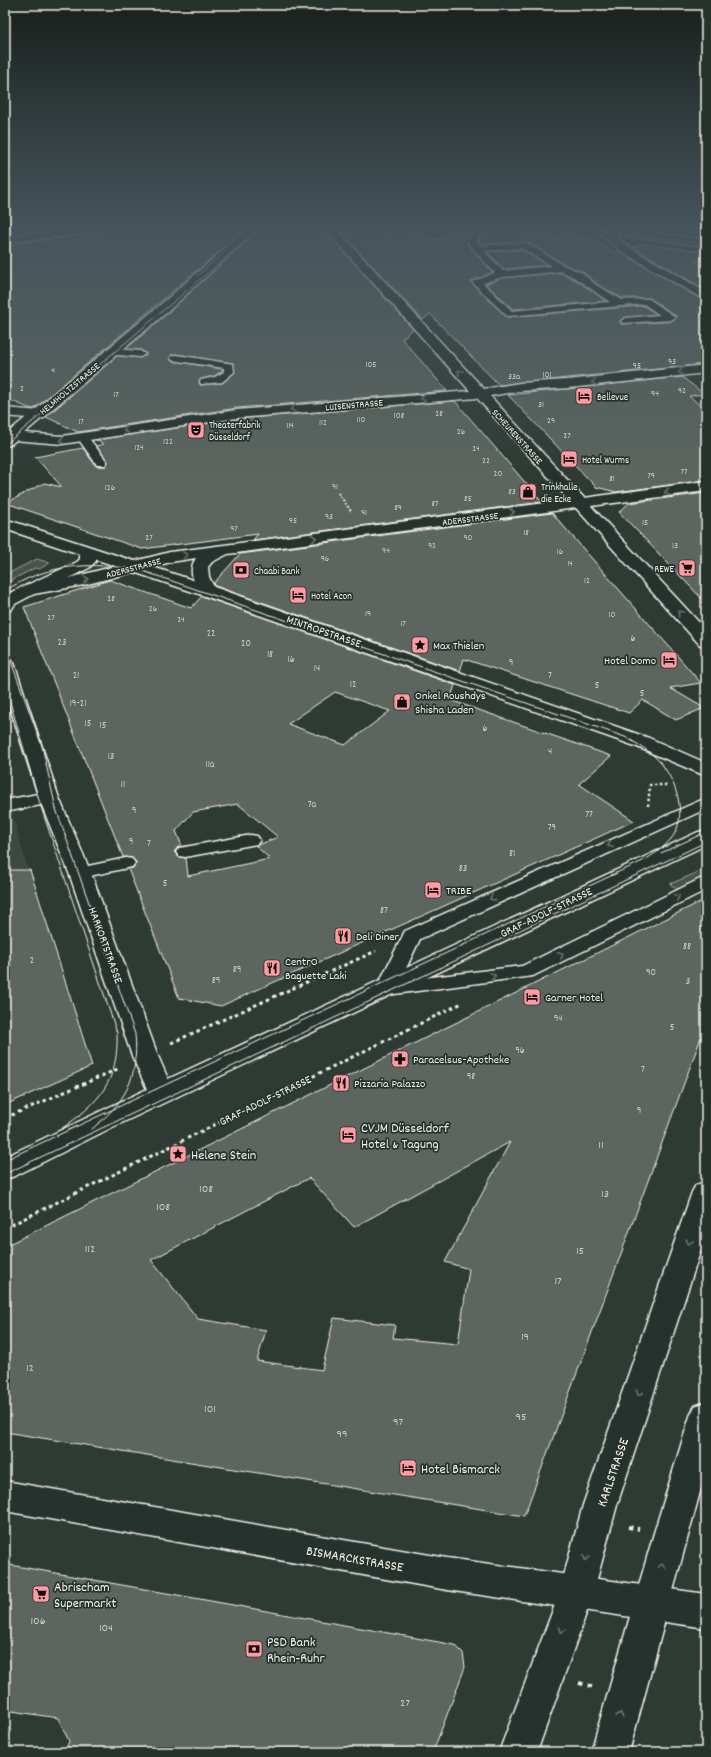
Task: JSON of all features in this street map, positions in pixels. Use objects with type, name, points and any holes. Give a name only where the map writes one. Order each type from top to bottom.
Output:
[{"type":"street","name":"HELMHOLTZSTRASSE","points":[[9,439],[39,415],[158,312]]},
{"type":"street","name":"SCHEURENSTRASSE","points":[[405,312],[579,504],[706,641]]},
{"type":"street","name":"LUISENSTRASSE","points":[[9,439],[62,440],[83,438],[237,414],[480,394],[520,387],[633,378],[706,369]]},
{"type":"street","points":[[5,412],[39,415]]},
{"type":"street","name":"ADERSSTRASSE","points":[[34,589],[84,580],[170,557],[706,486]]},
{"type":"street","name":"MINTROPSTRASSE","points":[[5,524],[208,591],[642,742],[706,770]]},
{"type":"street","name":"ADERSSTRASSE","points":[[208,591],[199,576],[199,565],[203,560],[215,554],[233,548]]},
{"type":"street","name":"ADERSSTRASSE","points":[[5,606],[10,600],[86,563],[88,561],[88,552]]},
{"type":"street","name":"HARKORTSTRASSE","points":[[5,663],[10,692],[49,798],[80,873],[145,1056],[162,1093]]},
{"type":"street","name":"MINTROPSTRASSE","points":[[642,742],[706,755]]},
{"type":"street","points":[[5,806],[49,798]]},
{"type":"street","name":"GRAF-ADOLF-STRASSE","points":[[5,1169],[162,1093],[386,989],[706,837]]},
{"type":"street","name":"KARLSTRASSE","points":[[518,1752],[576,1594],[596,1523],[706,1192]]},
{"type":"street","points":[[610,1752],[671,1533],[706,1416]]},
{"type":"street","name":"BISMARCKSTRASSE","points":[[5,1496],[432,1571],[576,1594],[706,1611]]},
{"type":"lane","points":[[508,312],[510,314],[532,312]]},
{"type":"lane","points":[[626,321],[670,317],[662,312]]},
{"type":"lane","points":[[112,352],[140,354]]},
{"type":"lane","points":[[176,358],[229,366],[229,372],[223,378],[205,382]]},
{"type":"lane","points":[[83,438],[101,462]]},
{"type":"lane","points":[[386,989],[412,935],[671,817],[706,803]]},
{"type":"lane","points":[[185,852],[251,840]]},
{"type":"lane","points":[[80,873],[126,863]]},
{"type":"lane","name":"GRAF-ADOLF-STRASSE","points":[[386,989],[526,972],[706,883]]},
{"type":"path","points":[[338,493],[346,504]]},
{"type":"path","points":[[650,786],[667,785]]},
{"type":"path","points":[[183,1037],[412,935]]},
{"type":"path","name":"GRAF-ADOLF-STRASSE","points":[[5,1228],[469,1000]]},
{"type":"path","points":[[5,1118],[101,1077]]},
{"type":"path","points":[[596,1523],[671,1533]]},
{"type":"path","points":[[545,1676],[626,1693]]},
{"type":"shaded area","points":[[37,559],[50,563],[39,569],[35,568],[8,582],[5,581],[5,575]]},
{"type":"shaded area","points":[[5,791],[7,795],[28,869],[5,869]]},
{"type":"shaded area","points":[[706,869],[705,877],[680,891],[670,884]]},
{"type":"building","points":[[6,312],[148,312],[34,409],[28,408],[8,399],[5,392],[5,323],[10,322]]},
{"type":"building","points":[[169,312],[398,312],[413,329],[402,339],[447,391],[237,408],[78,432],[46,417],[117,356],[140,358],[146,355],[146,353],[141,350],[126,349]],"holes":[[[176,354],[233,363],[235,372],[222,383],[200,385],[199,381],[201,379],[214,376],[222,371],[222,369],[172,361],[170,359],[171,355]]]},
{"type":"building","points":[[416,312],[502,312],[507,317],[569,312],[653,312],[656,314],[626,317],[620,321],[621,324],[670,322],[676,318],[676,316],[670,312],[706,312],[706,364],[499,385],[430,314],[423,320]]},
{"type":"building","points":[[682,377],[704,394],[689,396],[706,410],[706,480],[616,492],[596,487],[508,395]]},
{"type":"building","points":[[455,401],[542,502],[253,540],[258,534],[142,549],[6,503],[44,483],[62,487],[35,457],[83,448],[96,466],[106,466],[108,461],[96,446],[104,444],[96,440],[237,419]]},
{"type":"building","points":[[706,493],[706,603],[619,512],[629,503]]},
{"type":"building","points":[[552,513],[701,683],[670,688],[704,708],[676,720],[643,700],[629,713],[464,659],[460,671],[215,586],[214,583],[240,554]]},
{"type":"building","points":[[110,580],[191,608],[202,596],[455,685],[450,700],[611,756],[579,784],[634,821],[221,1006],[179,998],[128,869],[133,868],[136,862],[132,858],[123,857],[24,607]],"holes":[[[335,692],[390,711],[345,745],[288,724]],[[238,804],[278,837],[256,846],[270,859],[188,876],[186,858],[179,857],[174,852],[178,847],[182,846],[176,831],[193,812]]]},
{"type":"building","points":[[5,870],[30,870],[92,1066],[5,1105]]},
{"type":"building","points":[[706,899],[706,1024],[524,1516],[5,1432],[5,1246]],"holes":[[[510,1142],[445,1262],[469,1269],[458,1344],[393,1338],[395,1325],[334,1318],[322,1370],[257,1361],[266,1330],[198,1319],[151,1260],[309,1178],[354,1227]]]},
{"type":"building","points":[[5,1564],[455,1645],[463,1653],[465,1667],[433,1752],[65,1752],[69,1741],[58,1718],[5,1710]]},
{"type":"tram line","points":[[5,445],[162,312]]},
{"type":"tram line","points":[[5,591],[37,575],[70,567],[104,566],[140,570],[625,737],[652,754],[666,770],[678,799],[680,810],[679,820],[671,839],[658,851],[636,864],[611,875]]},
{"type":"tram line","points":[[5,645],[42,746],[56,809],[135,1034],[136,1050],[132,1076],[128,1088],[114,1109]]},
{"type":"tram line","points":[[5,685],[41,807],[117,1033],[117,1050],[114,1065],[110,1078],[104,1089],[86,1110],[61,1129]]},
{"type":"tram line","points":[[661,853],[706,832]]},
{"type":"tram line","points":[[5,1174],[706,842]]},
{"type":"tram line","points":[[114,1109],[617,873]]},
{"type":"tram line","points":[[5,1160],[114,1109]]},
{"type":"tram line","points":[[92,1129],[114,1109]]},
{"type":"place","name":"Bellevue","points":[[584,396]]},
{"type":"place","name":"Theaterfabrik Düsseldorf","points":[[196,430]]},
{"type":"place","name":"Hotel Wurms","points":[[569,459]]},
{"type":"place","name":"Trinkhalle die Ecke","points":[[528,492]]},
{"type":"place","name":"REWE","points":[[687,568]]},
{"type":"place","name":"Chaabi Bank","points":[[241,570]]},
{"type":"place","name":"Hotel Acon","points":[[298,595]]},
{"type":"place","name":"Max Thielen","points":[[420,645]]},
{"type":"place","name":"Hotel Domo","points":[[669,660]]},
{"type":"place","name":"Onkel Roushdys Shisha Laden","points":[[402,702]]},
{"type":"place","name":"TRIBE","points":[[433,890]]},
{"type":"place","name":"Deli Diner","points":[[343,936]]},
{"type":"place","name":"CentrO Baguette Laki","points":[[272,968]]},
{"type":"place","name":"Garner Hotel","points":[[532,997]]},
{"type":"place","name":"Paracelsus-Apotheke","points":[[400,1059]]},
{"type":"place","name":"Pizzaria Palazzo","points":[[341,1083]]},
{"type":"place","name":"CVJM Düsseldorf Hotel & Tagung","points":[[348,1135]]},
{"type":"place","name":"Helene Stein","points":[[178,1154]]},
{"type":"place","name":"Hotel Bismarck","points":[[408,1468]]},
{"type":"place","name":"Abrischam Supermarkt","points":[[41,1594]]},
{"type":"place","name":"PSD Bank Rhein-Ruhr","points":[[254,1649]]}]
